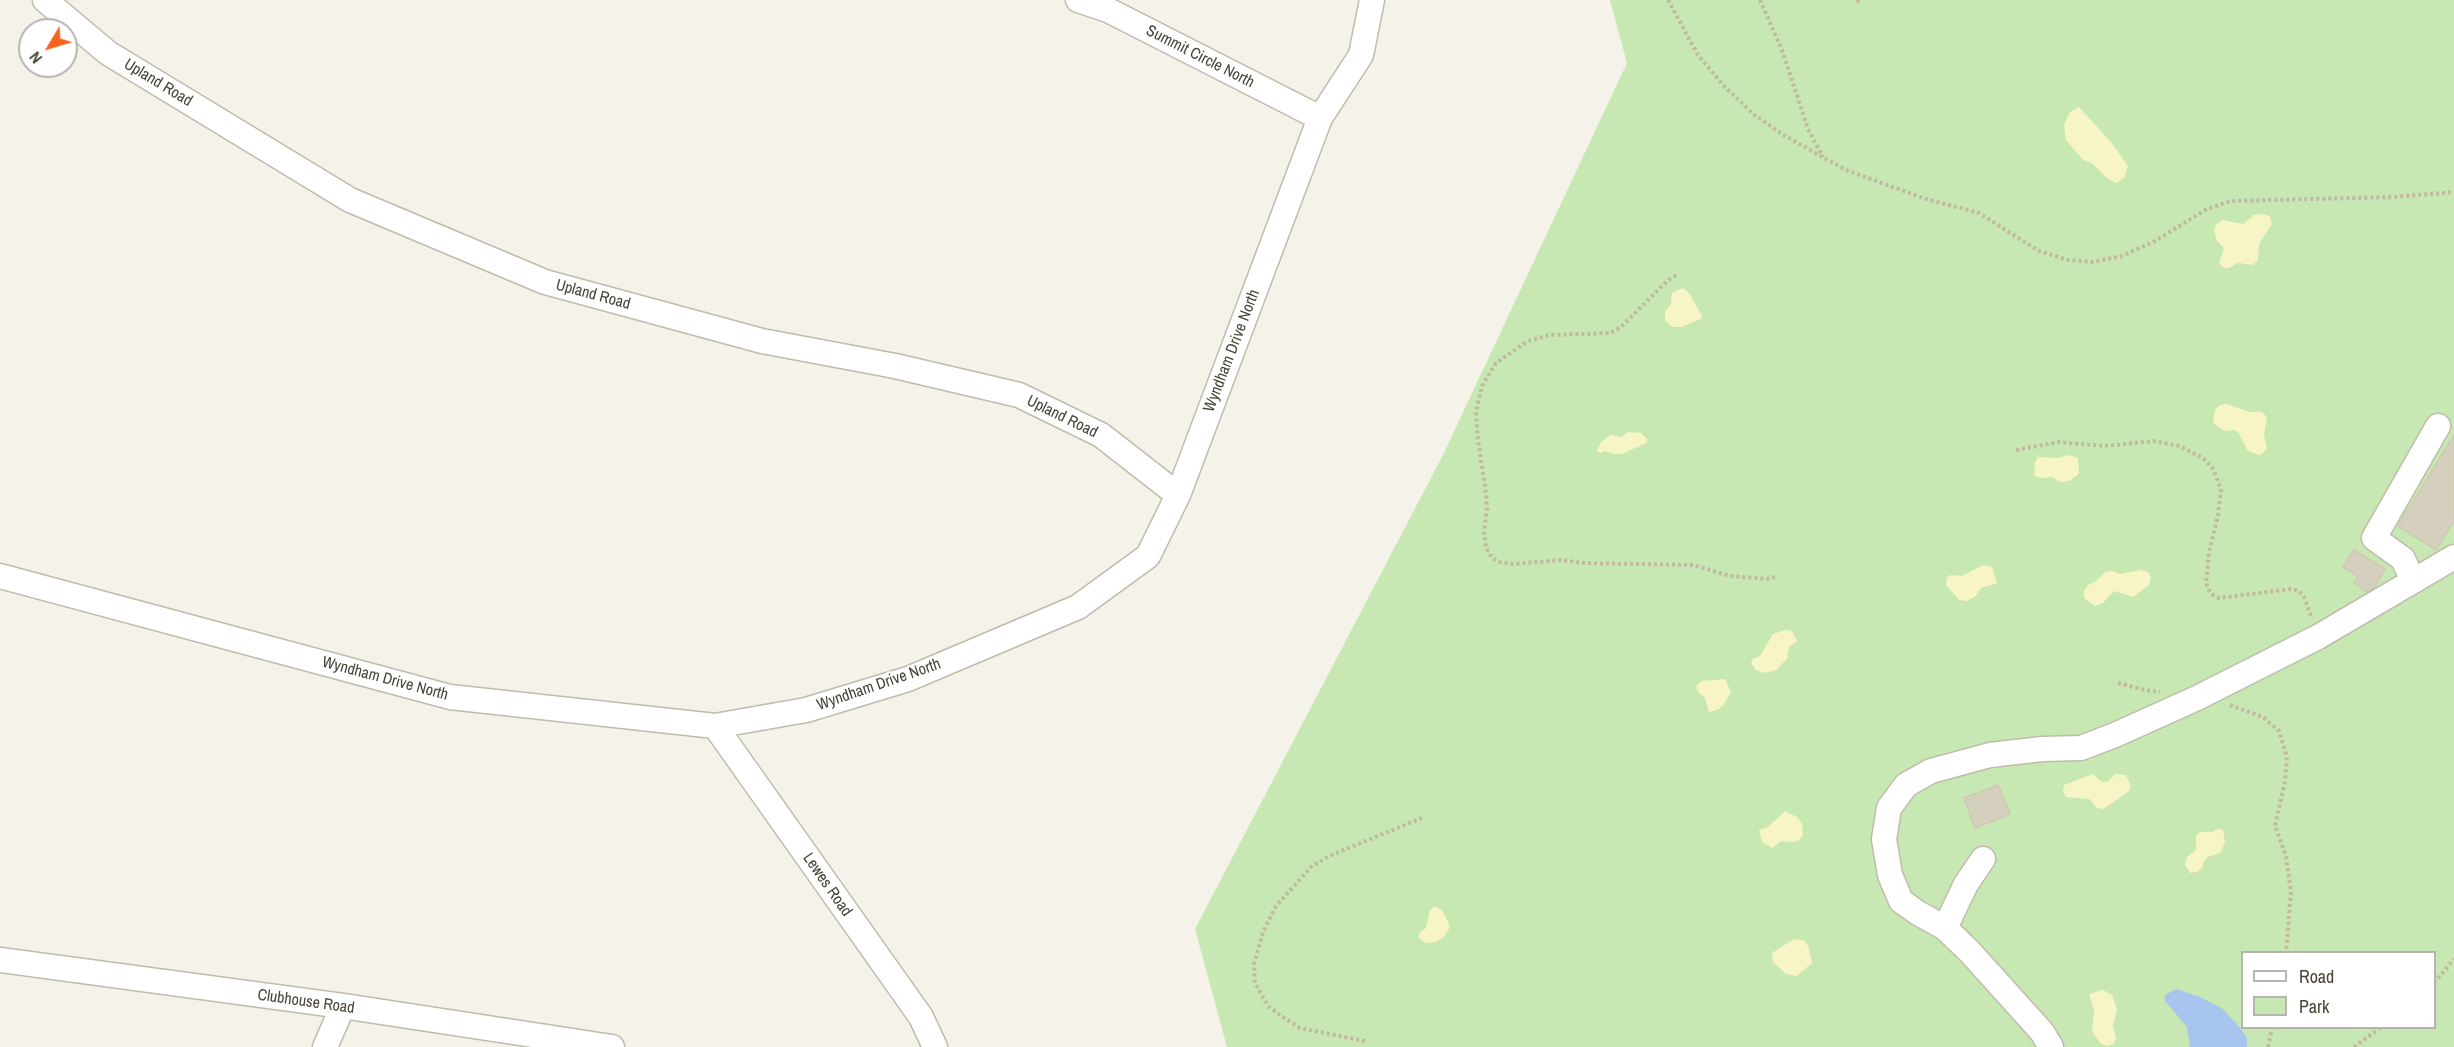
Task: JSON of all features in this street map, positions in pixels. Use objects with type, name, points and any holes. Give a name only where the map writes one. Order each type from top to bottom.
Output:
[{"type":"street","name":"Upland Road","points":[[45,0],[108,53],[350,200],[545,282],[762,341],[895,366],[1019,395],[1101,435],[1178,495]]},
{"type":"street","name":"Summit Circle North","points":[[1078,0],[1110,5],[1320,118]]},
{"type":"street","name":"Wyndham Drive North","points":[[0,576],[450,697],[715,726],[806,710],[908,679],[1078,607],[1148,556],[1178,495],[1320,118],[1361,55],[1372,0]]},
{"type":"street","points":[[2413,581],[2403,559],[2374,538],[2438,426]]},
{"type":"street","points":[[2051,1047],[2042,1032],[1969,951],[1945,928],[1918,914],[1901,901],[1890,875],[1884,839],[1889,808],[1906,785],[1931,771],[1990,755],[2043,749],[2081,748],[2115,735],[2197,698],[2318,637],[2454,557]]},
{"type":"street","name":"Lewes Road","points":[[715,726],[921,1017],[935,1047]]},
{"type":"street","points":[[1945,928],[1966,884],[1983,859]]},
{"type":"street","name":"Clubhouse Road","points":[[0,960],[342,1006],[612,1047]]},
{"type":"street","points":[[325,1047],[342,1006]]},
{"type":"path","points":[[1668,0],[1698,55],[1723,85],[1753,114],[1785,135],[1846,170],[1926,199],[1979,213],[2039,251],[2068,260],[2093,262],[2122,256],[2155,241],[2206,209],[2231,201],[2394,197],[2454,192]]},
{"type":"path","points":[[1760,0],[1770,18],[1782,50],[1808,129],[1823,157]]},
{"type":"path","points":[[1677,275],[1667,281],[1621,327],[1610,333],[1550,335],[1528,341],[1496,363],[1482,386],[1476,412],[1486,492],[1487,510],[1484,532],[1486,548],[1492,558],[1499,562],[1513,564],[1563,560],[1582,564],[1694,565],[1741,577],[1767,579],[1778,576]]},
{"type":"path","points":[[2016,450],[2059,442],[2104,446],[2154,441],[2179,446],[2203,458],[2213,469],[2221,489],[2218,515],[2209,552],[2206,583],[2211,594],[2219,598],[2291,589],[2299,591],[2304,597],[2318,637]]},
{"type":"path","points":[[2197,698],[2242,708],[2263,717],[2279,732],[2287,757],[2285,781],[2275,826],[2286,856],[2291,892],[2286,951]]},
{"type":"path","points":[[1365,1041],[1300,1028],[1280,1015],[1268,1006],[1255,983],[1254,964],[1263,932],[1276,906],[1311,867],[1329,856],[1422,818]]},
{"type":"path","points":[[2436,981],[2454,959]]},
{"type":"path","points":[[2268,1047],[2272,1029]]},
{"type":"path","points":[[2354,1047],[2379,1029]]},
{"type":"green space","points":[[1610,0],[2454,0],[2454,1047],[1227,1047],[1195,929],[1443,455],[1627,63]]},
{"type":"sand","points":[[2079,107],[2111,142],[2128,166],[2124,178],[2116,183],[2108,179],[2093,164],[2082,159],[2066,140],[2064,125],[2070,112]]},
{"type":"sand","points":[[2265,214],[2270,217],[2272,224],[2259,244],[2258,260],[2253,265],[2238,263],[2224,268],[2219,263],[2224,248],[2217,241],[2214,230],[2217,224],[2223,220],[2243,224],[2254,215]]},
{"type":"sand","points":[[1683,288],[1689,293],[1702,316],[1701,319],[1681,327],[1673,327],[1665,321],[1665,311],[1671,304],[1672,293]]},
{"type":"sand","points":[[2226,404],[2250,412],[2262,412],[2267,417],[2264,435],[2267,448],[2263,453],[2259,455],[2248,451],[2238,432],[2224,431],[2213,423],[2215,410],[2220,405]]},
{"type":"sand","points":[[1628,432],[1641,433],[1647,439],[1646,443],[1622,454],[1597,451],[1601,442],[1611,435],[1621,437]]},
{"type":"sand","points":[[2069,455],[2078,458],[2079,474],[2069,481],[2061,482],[2052,477],[2040,478],[2034,475],[2038,457],[2057,458]]},
{"type":"sand","points":[[1983,565],[1992,567],[1997,583],[1981,588],[1976,596],[1967,601],[1959,600],[1946,585],[1947,577],[1962,576]]},
{"type":"sand","points":[[2140,570],[2148,572],[2151,578],[2149,585],[2133,597],[2114,591],[2103,603],[2095,606],[2084,598],[2084,591],[2088,585],[2095,582],[2105,572],[2112,571],[2120,574]]},
{"type":"sand","points":[[1785,630],[1792,631],[1797,641],[1789,647],[1787,659],[1776,670],[1765,673],[1756,670],[1751,663],[1753,659],[1760,656],[1773,634]]},
{"type":"sand","points":[[1725,679],[1731,692],[1723,706],[1709,712],[1705,698],[1698,692],[1696,686],[1702,681]]},
{"type":"sand","points":[[2093,774],[2102,782],[2108,781],[2116,774],[2126,775],[2131,786],[2128,792],[2103,809],[2097,808],[2089,799],[2066,797],[2063,791],[2064,785]]},
{"type":"sand","points":[[1785,811],[1797,817],[1802,824],[1803,835],[1799,840],[1781,841],[1772,848],[1762,842],[1759,830],[1768,827]]},
{"type":"sand","points":[[2217,829],[2223,830],[2225,842],[2221,852],[2208,857],[2203,867],[2197,872],[2190,873],[2185,865],[2187,857],[2196,850],[2196,836],[2200,832],[2212,832]]},
{"type":"sand","points":[[1435,906],[1442,910],[1449,929],[1444,937],[1436,942],[1425,943],[1419,938],[1419,933],[1426,928],[1430,910]]},
{"type":"sand","points":[[1794,939],[1805,941],[1812,963],[1797,976],[1786,974],[1773,962],[1772,953]]},
{"type":"sand","points":[[2103,990],[2112,995],[2117,1009],[2113,1026],[2116,1039],[2112,1045],[2106,1046],[2100,1043],[2092,1031],[2094,1011],[2089,994]]},
{"type":"water","points":[[2176,989],[2200,997],[2223,1009],[2247,1038],[2247,1047],[2190,1047],[2187,1027],[2165,1001],[2165,995]]},
{"type":"building","points":[[2454,435],[2454,521],[2436,550],[2398,526]]},
{"type":"building","points":[[2354,550],[2385,569],[2374,588],[2367,592],[2354,583],[2358,576],[2343,567]]},
{"type":"building","points":[[1998,785],[2010,814],[1975,828],[1964,798]]}]
